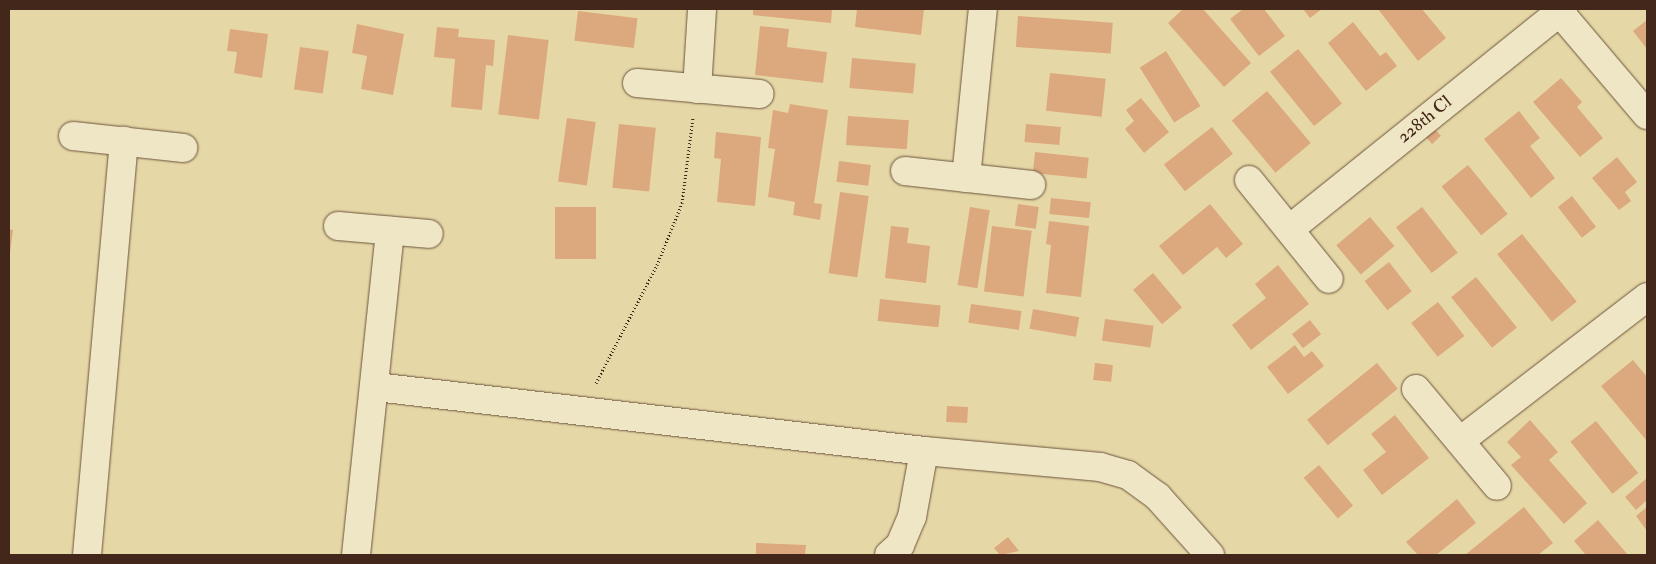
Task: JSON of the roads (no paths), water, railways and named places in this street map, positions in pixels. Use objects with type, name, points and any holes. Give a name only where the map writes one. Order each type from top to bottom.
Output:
[{"type":"street","points":[[697,89],[702,9]]},
{"type":"street","points":[[966,178],[983,9]]},
{"type":"street","points":[[1560,10],[1647,115]]},
{"type":"street","name":"228th Cl","points":[[1291,228],[1560,10]]},
{"type":"street","points":[[637,83],[760,94]]},
{"type":"street","points":[[73,136],[183,148]]},
{"type":"street","points":[[87,555],[124,141]]},
{"type":"street","points":[[905,171],[1031,185]]},
{"type":"street","points":[[1250,180],[1291,228],[1330,279]]},
{"type":"street","points":[[338,226],[429,234]]},
{"type":"street","points":[[356,555],[376,386],[390,231]]},
{"type":"street","points":[[1460,441],[1647,297]]},
{"type":"street","points":[[376,386],[924,451],[1072,463],[1128,475],[1158,497],[1210,555]]},
{"type":"street","points":[[1416,389],[1497,486]]},
{"type":"street","points":[[889,555],[900,545],[912,517],[924,451]]}]
